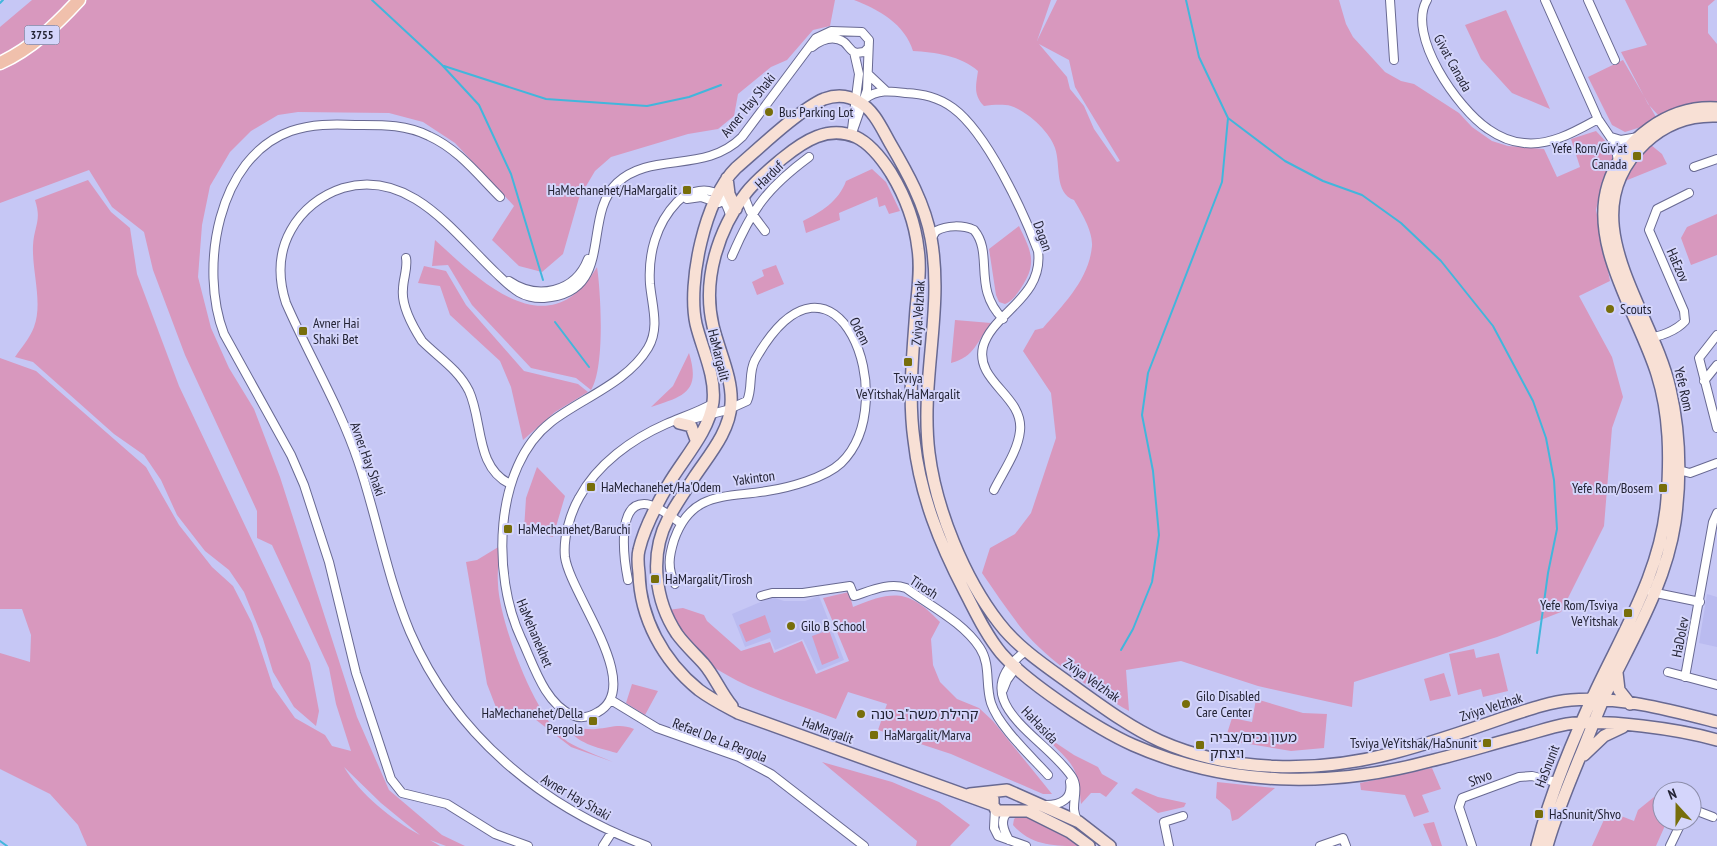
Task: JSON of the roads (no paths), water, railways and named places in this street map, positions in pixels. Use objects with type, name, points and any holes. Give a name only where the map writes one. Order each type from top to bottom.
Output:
[{"type":"main road","name":"3755","points":[[0,63],[27,48],[61,19],[79,0]]},
{"type":"street","points":[[1390,0],[1394,60]]},
{"type":"street","name":"Givat Canada","points":[[1427,0],[1421,14],[1421,23],[1433,58],[1460,101],[1488,129],[1512,140],[1535,143],[1558,139],[1598,119]]},
{"type":"street","points":[[1545,0],[1598,119],[1611,137],[1619,154],[1618,164]]},
{"type":"street","points":[[1588,0],[1615,60]]},
{"type":"street","points":[[851,136],[869,75],[869,40],[860,31],[853,33],[848,38],[859,74],[861,101]]},
{"type":"street","name":"Avner Hay Shaki","points":[[647,846],[612,832],[551,800],[515,772],[470,729],[438,684],[422,656],[399,602],[358,461],[290,312],[280,280],[281,257],[288,235],[304,211],[330,193],[369,183],[390,186],[418,200],[513,290],[529,296],[550,297],[571,289],[583,280],[588,271],[596,250],[602,209],[617,183],[635,172],[669,163],[711,157],[728,150],[742,137],[816,38],[826,32],[853,33]]},
{"type":"street","name":"Avner Hay Shaki","points":[[807,52],[820,42],[829,39],[839,40],[851,49]]},
{"type":"street","points":[[851,49],[862,53],[868,48]]},
{"type":"street","points":[[869,75],[886,91]]},
{"type":"street","name":"Dagan","points":[[861,101],[873,94],[886,91],[927,96],[954,108],[982,140],[1035,243],[1039,258],[1036,274],[1028,290],[985,342],[982,355],[989,375],[1017,409],[1020,431],[1010,458],[994,490]]},
{"type":"street","name":"HaMargalit","points":[[861,101],[834,96],[817,102],[759,147],[726,178],[717,198],[697,257],[693,290],[696,323],[710,374],[712,407],[696,440],[656,508],[638,552],[639,580],[644,612],[658,643],[689,680],[700,690],[738,713],[889,769],[965,794],[994,807]]},
{"type":"street","name":"Zviya VeIzhak","points":[[861,101],[881,126],[910,179],[926,218],[931,240],[935,287],[927,430],[936,489],[953,538],[979,592],[997,621],[1027,650],[1104,708],[1152,737],[1208,756],[1262,765],[1318,766],[1375,758],[1567,700],[1598,699],[1717,722]]},
{"type":"street","name":"Yefe Rom","points":[[1648,337],[1614,268],[1604,230],[1605,197],[1611,177],[1618,164],[1644,133],[1678,112],[1697,108],[1717,108]]},
{"type":"street","name":"Yefe Rom","points":[[1598,699],[1617,672],[1650,592],[1673,468],[1662,390],[1648,337],[1622,266],[1614,237],[1611,219],[1616,189],[1633,157],[1658,132],[1681,120],[1698,116],[1717,116]]},
{"type":"street","points":[[500,198],[454,151],[438,140],[416,130],[388,125],[330,124],[290,131],[260,151],[236,181],[225,205],[217,232],[212,284],[218,318],[224,334],[291,455],[304,486],[329,562],[356,673],[382,757],[391,779],[402,793],[447,804],[495,834],[528,846]]},
{"type":"street","name":"HaMargalit","points":[[731,403],[708,296],[714,262],[731,211],[783,158],[810,139],[835,133],[851,136]]},
{"type":"street","points":[[1611,137],[1628,140],[1644,133]]},
{"type":"street","name":"Zviya VeIzhak","points":[[851,136],[871,148],[890,171],[907,205],[916,239],[919,265],[911,411],[919,475],[929,511],[946,555],[981,622],[996,646],[1014,666],[1081,715],[1126,742],[1183,764],[1220,773],[1260,778],[1329,779],[1368,775],[1419,764],[1557,726],[1581,723],[1671,731],[1717,740]]},
{"type":"street","name":"Harduf","points":[[732,256],[752,214],[777,181],[809,157]]},
{"type":"street","points":[[1694,167],[1717,159]]},
{"type":"street","points":[[726,178],[731,211]]},
{"type":"street","name":"HaMehanekhet","points":[[611,700],[603,710],[594,715],[576,717],[569,714],[560,708],[546,690],[526,649],[511,616],[504,584],[504,513],[510,484],[519,461],[536,436],[566,411],[630,370],[648,348],[655,329],[650,284],[651,252],[657,234],[675,205],[682,198],[696,192],[708,191],[717,198]]},
{"type":"street","name":"HaEzov","points":[[1648,337],[1681,326],[1685,322],[1684,311],[1649,230],[1650,222],[1657,209],[1689,193]]},
{"type":"street","name":"Harduf","points":[[744,196],[752,214],[764,231]]},
{"type":"street","points":[[717,198],[731,211],[752,214]]},
{"type":"street","points":[[926,218],[944,227],[968,228],[978,234],[988,298],[994,310],[1003,318]]},
{"type":"street","points":[[931,240],[936,231],[944,227]]},
{"type":"street","points":[[406,258],[402,291],[408,314],[417,334],[422,341],[462,378],[475,405],[483,447],[490,466],[501,480],[510,484]]},
{"type":"street","name":"Odem","points":[[731,403],[747,400],[750,374],[754,362],[788,319],[811,307],[826,308],[844,323],[863,368],[867,396],[865,416],[855,445]]},
{"type":"street","points":[[1717,334],[1700,358],[1704,381],[1717,428]]},
{"type":"street","points":[[1704,381],[1717,365]]},
{"type":"street","points":[[611,700],[615,686],[613,670],[571,577],[565,556],[565,543],[572,512],[586,486],[613,458],[645,434],[712,407],[721,408],[731,403]]},
{"type":"street","points":[[731,403],[727,423],[720,437],[669,516],[661,536],[657,555],[657,576],[664,608],[680,638],[711,674],[727,701],[738,713]]},
{"type":"street","points":[[645,434],[679,423],[712,407]]},
{"type":"street","points":[[679,423],[691,426],[696,440]]},
{"type":"street","name":"Yakinton","points":[[682,523],[694,508],[708,500],[726,495],[767,491],[818,476],[840,464],[855,445]]},
{"type":"street","points":[[1673,468],[1684,473],[1699,471],[1717,464]]},
{"type":"street","points":[[628,580],[622,544],[627,520],[637,506],[643,504],[656,508],[682,523],[669,560],[669,569],[675,584]]},
{"type":"street","name":"HaDolev","points":[[1685,677],[1711,536],[1717,514]]},
{"type":"street","points":[[1711,536],[1717,529]]},
{"type":"street","name":"Tirosh","points":[[761,596],[772,593],[803,593],[850,586],[854,596],[890,586],[898,585],[906,588],[957,625],[977,644],[988,667],[991,704],[1009,730],[1048,775]]},
{"type":"street","name":"Yefe Rom","points":[[1594,723],[1598,699],[1650,592]]},
{"type":"street","name":"HaDolev","points":[[1650,592],[1700,602]]},
{"type":"street","name":"HaHasida","points":[[1027,650],[1001,679],[1002,694],[1007,708],[1066,770],[1076,786],[1073,809],[1079,822]]},
{"type":"street","points":[[1617,672],[1619,690],[1630,704]]},
{"type":"street","points":[[1668,672],[1717,685]]},
{"type":"street","name":"HaSnunit","points":[[1537,846],[1556,782],[1581,723],[1598,699]]},
{"type":"street","name":"Refael De La Pergola","points":[[611,700],[657,728],[739,758],[771,774],[864,846]]},
{"type":"street","points":[[1009,730],[1018,721]]},
{"type":"street","name":"HaSnunit","points":[[1547,846],[1594,723]]},
{"type":"street","points":[[1578,762],[1601,738],[1628,726]]},
{"type":"street","points":[[1042,805],[1061,803],[1069,796],[1071,784],[1066,770]]},
{"type":"street","name":"Shvo","points":[[1472,846],[1459,807],[1462,798],[1519,777],[1532,776],[1556,782]]},
{"type":"street","points":[[1026,846],[998,836],[994,828],[994,796],[999,791],[1007,790],[1079,822],[1110,846]]},
{"type":"street","name":"HaMargalit","points":[[965,794],[999,791]]},
{"type":"street","points":[[1009,840],[1002,827],[1005,815],[1010,811],[1016,800],[1013,794]]},
{"type":"street","points":[[994,807],[1001,812],[1028,811],[1070,832],[1089,846]]},
{"type":"street","points":[[1702,813],[1712,817]]},
{"type":"street","points":[[1169,846],[1164,822],[1182,816]]},
{"type":"street","points":[[1670,846],[1677,831]]},
{"type":"street","points":[[603,846],[612,832]]},
{"type":"street","points":[[1320,846],[1343,838],[1346,846]]},
{"type":"waterway","points":[[0,3],[3,0]]},
{"type":"waterway","points":[[372,0],[442,65],[479,105],[511,174],[543,280]]},
{"type":"waterway","points":[[1186,0],[1199,57],[1228,118],[1285,161],[1323,181],[1362,195],[1401,223],[1441,261],[1493,326],[1533,401],[1546,438],[1554,480],[1557,529],[1548,573],[1537,653]]},
{"type":"waterway","points":[[444,66],[546,99],[647,106],[689,97],[721,85]]},
{"type":"waterway","points":[[1121,650],[1133,629],[1152,582],[1159,535],[1153,471],[1142,415],[1148,373],[1222,182],[1228,118]]},
{"type":"waterway","points":[[555,322],[589,367]]},
{"type":"waterway","points":[[0,841],[7,846]]},
{"type":"place","name":"Bus Parking Lot","points":[[769,112]]},
{"type":"place","name":"Yefe Rom/Giv'at Canada","points":[[1637,156]]},
{"type":"place","name":"HaMechanehet/HaMargalit","points":[[687,190]]},
{"type":"place","name":"Scouts","points":[[1610,309]]},
{"type":"place","name":"Avner Hai Shaki Bet","points":[[303,331]]},
{"type":"place","name":"Tsviya VeYitshak/HaMargalit","points":[[908,362]]},
{"type":"place","name":"HaMechanehet/Ha'Odem","points":[[591,487]]},
{"type":"place","name":"Yefe Rom/Bosem","points":[[1663,488]]},
{"type":"place","name":"HaMechanehet/Baruchi","points":[[508,529]]},
{"type":"place","name":"HaMargalit/Tirosh","points":[[655,579]]},
{"type":"place","name":"Yefe Rom/Tsviya VeYitshak","points":[[1628,613]]},
{"type":"place","name":"Gilo B School","points":[[791,626]]},
{"type":"place","name":"Gilo Disabled Care Center","points":[[1186,704]]},
{"type":"place","name":"קהילת משה\"ב טנה","points":[[861,714]]},
{"type":"place","name":"HaMechanehet/Della Pergola","points":[[593,721]]},
{"type":"place","name":"HaMargalit/Marva","points":[[874,735]]},
{"type":"place","name":"Tsviya VeYitshak/HaSnunit","points":[[1487,743]]},
{"type":"place","name":"מעון נכים/צביה ויצחק","points":[[1200,745]]},
{"type":"place","name":"HaSnunit/Shvo","points":[[1539,814]]}]
